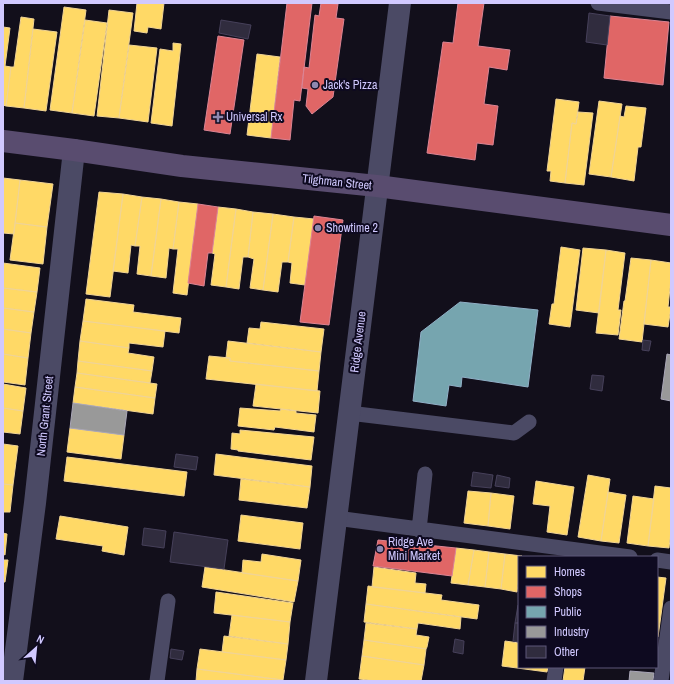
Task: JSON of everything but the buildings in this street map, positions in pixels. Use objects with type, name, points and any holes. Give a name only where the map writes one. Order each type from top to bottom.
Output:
[{"type":"main road","name":"Tilghman Street","points":[[3,141],[182,166],[377,186],[671,225]]},
{"type":"street","name":"Ridge Avenue","points":[[316,681],[400,3]]},
{"type":"street","name":"North Grant Street","points":[[12,681],[35,504],[74,150]]},
{"type":"lane","points":[[598,3],[671,12]]},
{"type":"lane","points":[[349,413],[514,433],[528,422]]},
{"type":"lane","points":[[418,530],[424,474]]},
{"type":"lane","points":[[336,518],[570,553],[615,556]]},
{"type":"lane","points":[[658,560],[671,562]]},
{"type":"lane","points":[[157,681],[168,601]]},
{"type":"lane","points":[[662,681],[671,608]]},
{"type":"lane","points":[[554,681],[556,668]]},
{"type":"place","name":"Jack's Pizza","points":[[315,85]]},
{"type":"place","name":"Universal Rx","points":[[218,117]]},
{"type":"place","name":"Showtime 2","points":[[318,228]]},
{"type":"place","name":"Ridge Ave Mini Market","points":[[380,549]]}]
